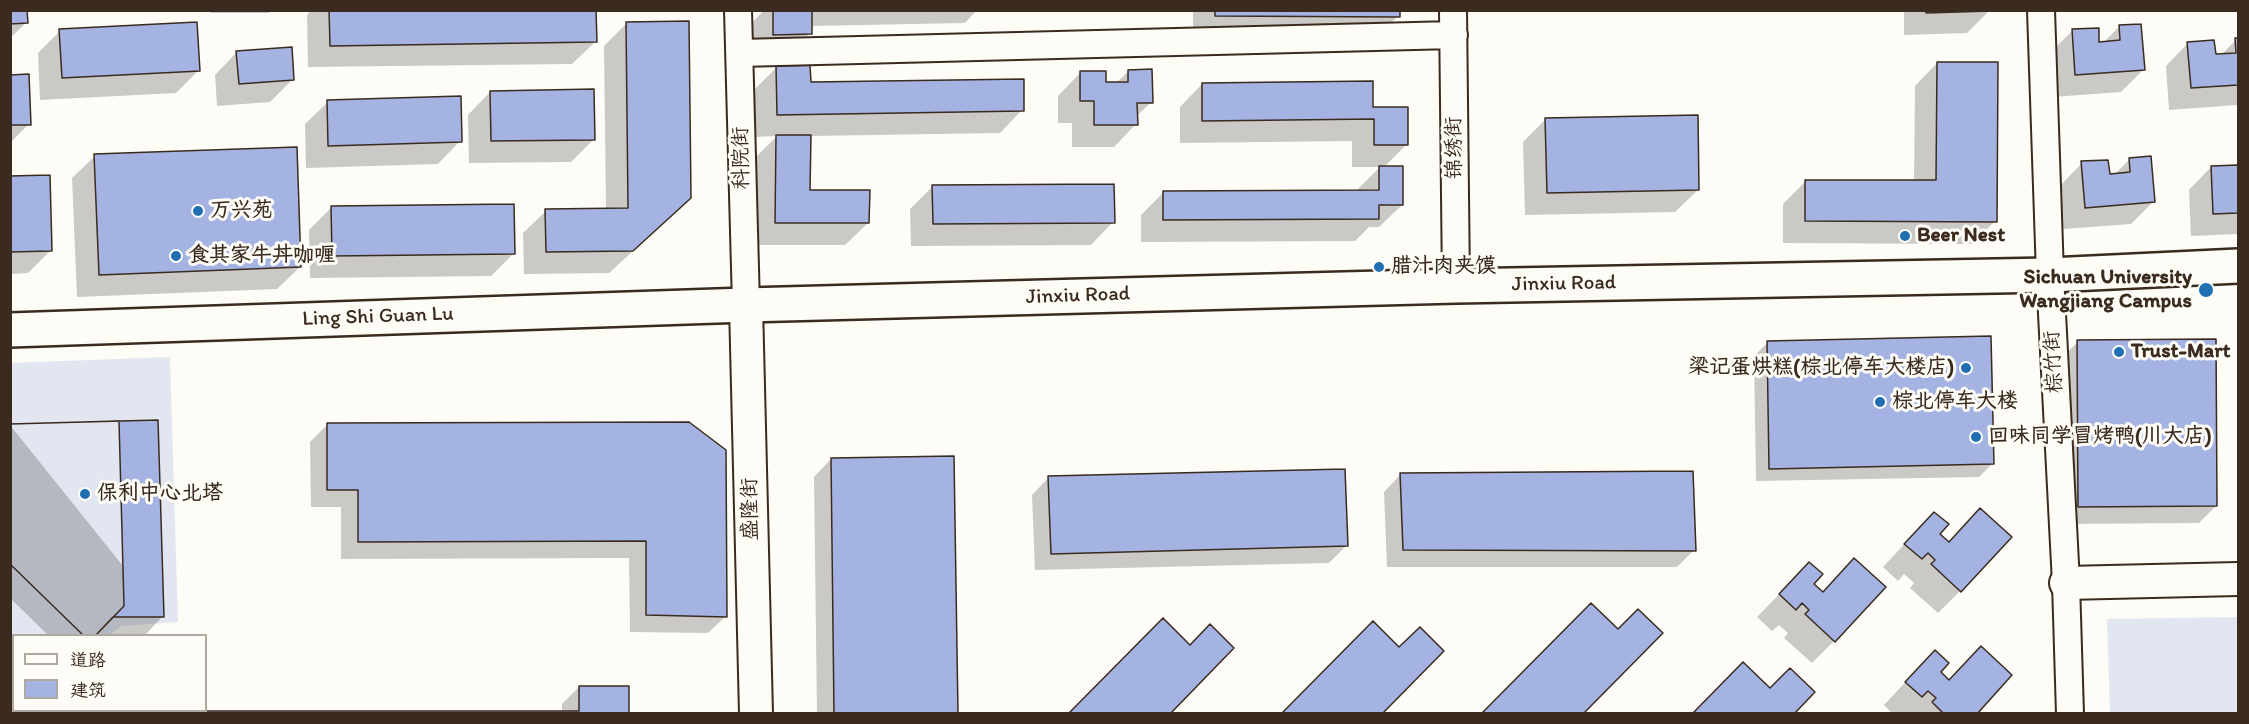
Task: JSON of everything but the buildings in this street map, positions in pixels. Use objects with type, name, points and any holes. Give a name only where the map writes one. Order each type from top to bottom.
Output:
[{"type":"main road","name":"Jinxiu Road","points":[[746,305],[1456,286],[2050,275],[2238,266]]},
{"type":"main road","name":"Ling Shi Guan Lu","points":[[10,330],[746,305]]},
{"type":"street","name":"科院街","points":[[738,10],[746,305]]},
{"type":"street","name":"棕竹街","points":[[2041,10],[2050,275],[2066,583],[2070,714]]},
{"type":"street","points":[[740,53],[1454,22]]},
{"type":"street","name":"锦绣街","points":[[1454,22],[1456,286]]},
{"type":"street","name":"盛隆街","points":[[746,305],[756,714]]},
{"type":"street","points":[[2066,583],[2238,579]]},
{"type":"shaded area","name":"保利中心北塔","points":[[170,357],[178,622],[121,626],[111,634],[12,634],[12,712],[34,713],[11,713],[10,363]]},
{"type":"shaded area","points":[[2238,617],[2238,713],[2110,713],[2107,619]]},
{"type":"place","name":"万兴苑","points":[[198,211]]},
{"type":"place","name":"Beer Nest","points":[[1905,236]]},
{"type":"place","name":"食其家牛丼咖喱","points":[[176,256]]},
{"type":"place","name":"腊汁肉夹馍","points":[[1379,267]]},
{"type":"place","name":"Sichuan University Wangjiang Campus","points":[[2206,290]]},
{"type":"place","name":"Trust-Mart","points":[[2119,352]]},
{"type":"place","name":"梁记蛋烘糕(棕北停车大楼店)","points":[[1966,368]]},
{"type":"place","name":"棕北停车大楼","points":[[1880,402]]},
{"type":"place","name":"回味同学冒烤鸭(川大店)","points":[[1976,437]]},
{"type":"place","name":"保利中心北塔","points":[[85,494]]}]
